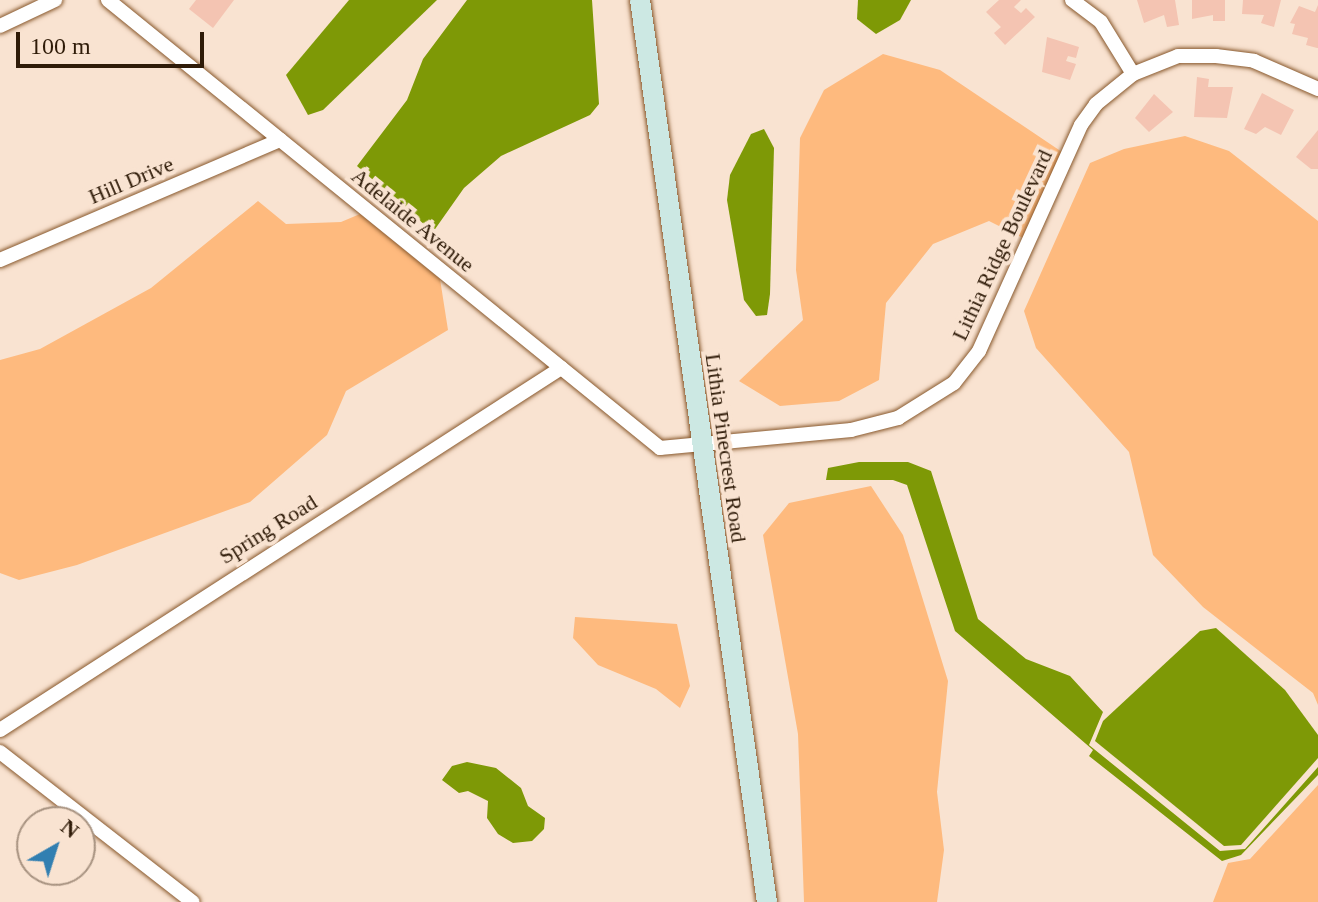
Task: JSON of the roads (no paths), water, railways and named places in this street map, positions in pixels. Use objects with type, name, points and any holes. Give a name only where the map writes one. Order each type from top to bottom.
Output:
[{"type":"main road","name":"Lithia Pinecrest Road","points":[[640,0],[767,902]]},
{"type":"street","points":[[0,26],[55,0]]},
{"type":"street","name":"Adelaide Avenue","points":[[108,0],[660,448],[701,446]]},
{"type":"street","points":[[1072,0],[1101,22],[1133,74]]},
{"type":"street","name":"Lithia Ridge Boulevard","points":[[701,446],[851,430],[898,418],[954,383],[979,351],[1081,125],[1096,104],[1133,74],[1178,56],[1216,56],[1266,65],[1318,89]]},
{"type":"street","name":"Hill Drive","points":[[0,260],[280,140]]},
{"type":"street","name":"Spring Road","points":[[0,730],[561,368]]},
{"type":"street","points":[[0,752],[193,902]]}]
